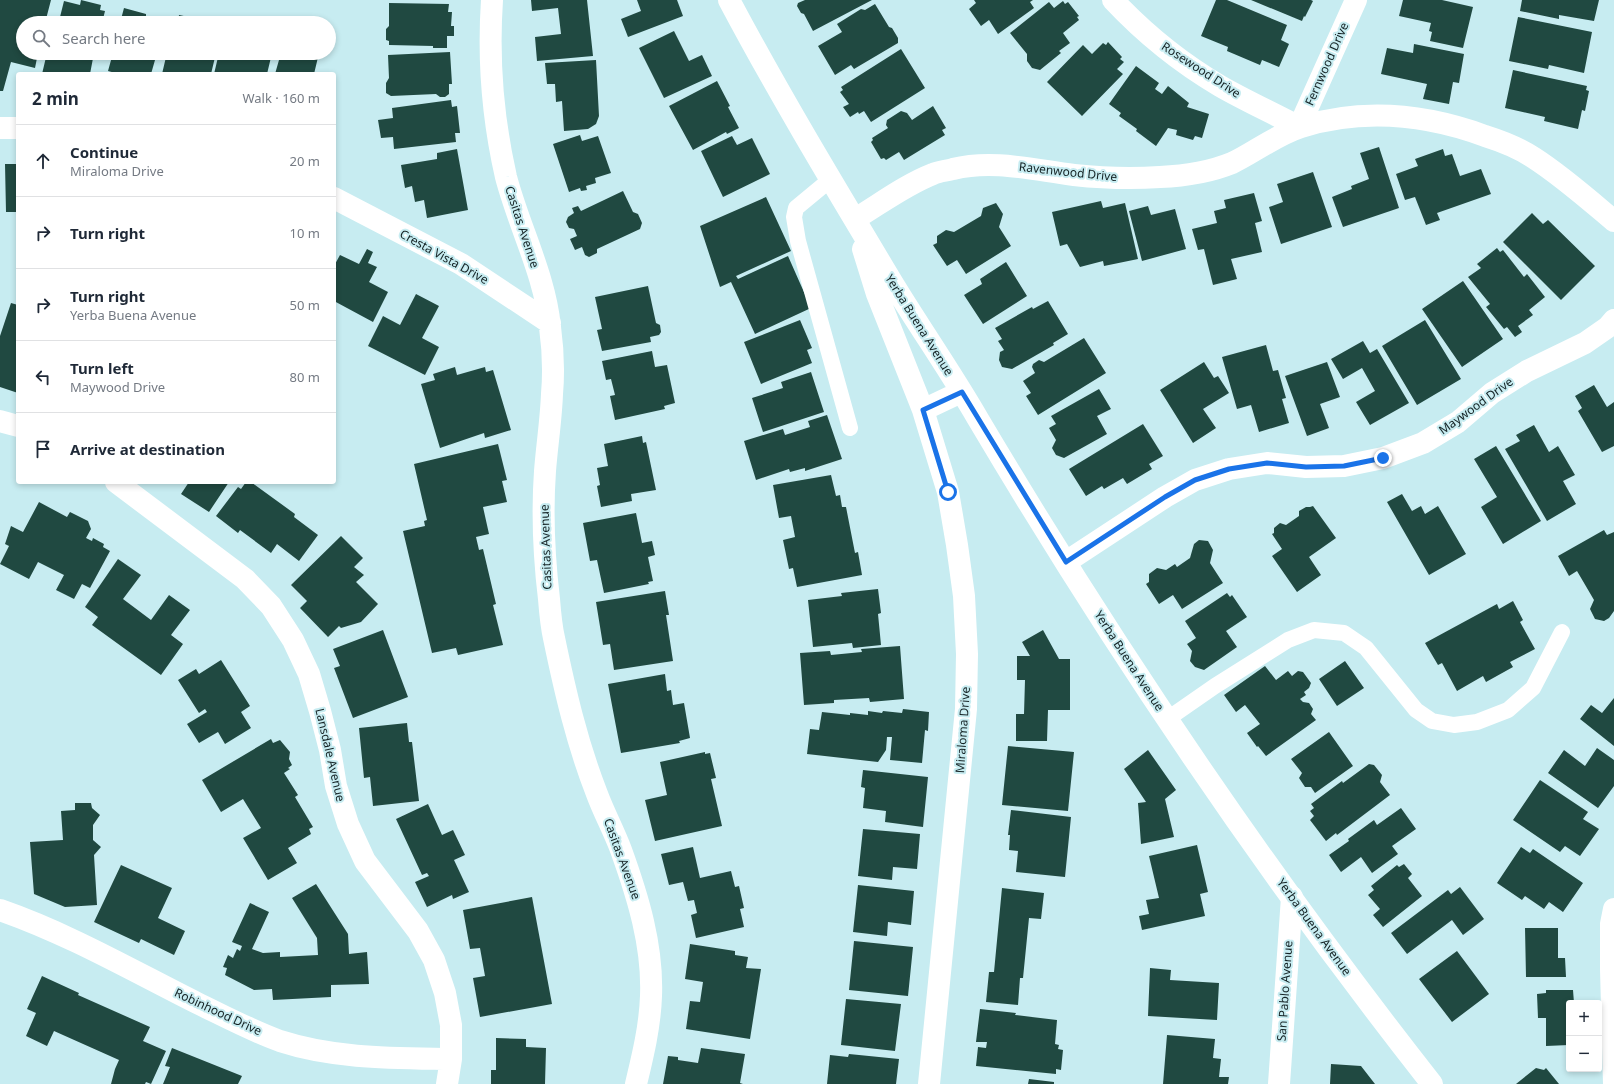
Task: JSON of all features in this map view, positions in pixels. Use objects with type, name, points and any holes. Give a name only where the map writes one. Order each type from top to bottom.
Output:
[{"type":"street","name":"Casitas Avenue","points":[[492,0],[492,71],[496,122],[506,177],[541,287],[550,323],[553,360],[552,394],[545,471],[544,527],[546,581],[552,633],[578,740],[597,794],[620,847],[638,898],[649,946],[652,996],[646,1044],[636,1084]]},
{"type":"street","name":"Yerba Buena Avenue","points":[[729,0],[831,180],[1066,562],[1166,720],[1231,814],[1432,1084]]},
{"type":"street","name":"Rosewood Drive","points":[[1113,0],[1132,20],[1174,55],[1220,85],[1299,127]]},
{"type":"street","name":"Fernwood Drive","points":[[1299,127],[1356,0]]},
{"type":"street","name":"Ravenwood Drive","points":[[855,219],[903,190],[934,174],[969,165],[1004,165],[1091,176],[1121,178],[1161,177],[1198,173],[1232,163],[1262,145],[1299,127],[1338,118],[1378,115],[1421,118],[1460,127],[1497,140],[1532,156],[1564,179],[1614,221]]},
{"type":"street","points":[[0,128],[16,128]]},
{"type":"street","name":"Cresta Vista Drive","points":[[336,199],[461,264],[550,323]]},
{"type":"street","name":"Yerba Buena Avenue","points":[[855,219],[877,294],[911,381]]},
{"type":"street","name":"Maywood Drive","points":[[1066,562],[1165,497],[1195,480],[1229,469],[1267,463],[1306,467],[1344,466],[1383,458],[1423,443],[1458,422],[1492,393],[1527,371],[1585,343],[1608,327],[1614,320]]},
{"type":"street","name":"Miraloma Drive","points":[[911,381],[923,410],[948,492],[958,545],[964,596],[967,654],[966,709],[929,1084]]},
{"type":"street","points":[[923,410],[962,392]]},
{"type":"street","points":[[0,421],[16,425]]},
{"type":"street","name":"Lansdale Avenue","points":[[119,484],[245,579],[271,606],[293,640],[308,674],[320,711],[330,750],[336,786],[348,824],[365,861],[418,931],[434,960],[445,993],[450,1019],[451,1059],[447,1084]]},
{"type":"street","name":"San Pablo Avenue","points":[[1278,1084],[1292,897]]},
{"type":"street","points":[[1614,909],[1611,924],[1614,1084]]},
{"type":"street","name":"Robinhood Drive","points":[[0,910],[62,935],[228,1018],[280,1041],[327,1052],[378,1057],[451,1059]]},
{"type":"lane","points":[[831,180],[796,208],[794,217],[798,241],[850,428]]},
{"type":"lane","points":[[1166,720],[1215,686],[1288,640],[1314,630],[1344,633],[1366,648],[1416,710],[1432,721],[1454,725],[1477,722],[1508,710],[1533,688],[1562,632]]},
{"type":"building","points":[[0,0],[51,0],[47,16],[16,16],[16,60],[37,60],[35,68],[11,62],[3,91],[0,91]]},
{"type":"building","points":[[81,0],[101,5],[100,10],[105,11],[104,16],[60,16],[64,1],[80,5]]},
{"type":"building","points":[[531,0],[587,0],[593,56],[537,61],[535,37],[561,34],[558,8],[532,11]]},
{"type":"building","points":[[637,0],[677,0],[683,16],[628,37],[621,19],[641,11]]},
{"type":"building","points":[[805,0],[872,0],[813,31],[804,14],[801,13],[797,6],[798,3]]},
{"type":"building","points":[[974,0],[1033,0],[1030,2],[1034,8],[998,34],[989,20],[981,26],[969,9],[976,3]]},
{"type":"building","points":[[1216,0],[1227,0],[1287,25],[1281,40],[1289,44],[1279,67],[1262,60],[1260,65],[1227,51],[1228,47],[1201,36]]},
{"type":"building","points":[[1251,0],[1311,0],[1313,1],[1302,21]]},
{"type":"building","points":[[1403,0],[1442,0],[1473,7],[1463,48],[1430,41],[1432,32],[1429,31],[1431,23],[1399,16]]},
{"type":"building","points":[[1522,0],[1599,0],[1594,21],[1559,15],[1559,19],[1520,11]]},
{"type":"building","points":[[1063,1],[1065,4],[1068,2],[1079,16],[1077,17],[1079,20],[1063,33],[1070,43],[1059,51],[1061,53],[1040,70],[1032,68],[1027,61],[1027,54],[1010,33],[1049,2],[1054,8]]},
{"type":"building","points":[[389,3],[449,4],[448,12],[452,12],[451,26],[454,26],[454,36],[447,36],[447,48],[433,48],[433,46],[389,45],[389,41],[386,40],[386,29],[389,26]]},
{"type":"building","points":[[875,4],[889,27],[892,28],[898,38],[898,43],[854,69],[851,65],[835,75],[818,46],[842,32],[837,24],[861,9],[865,10]]},
{"type":"building","points":[[124,8],[146,14],[146,16],[122,16]]},
{"type":"building","points":[[1518,17],[1592,32],[1584,73],[1549,65],[1548,69],[1509,61]]},
{"type":"building","points":[[674,31],[689,61],[702,55],[712,76],[664,98],[639,48]]},
{"type":"building","points":[[1108,42],[1122,57],[1120,59],[1124,62],[1117,69],[1123,74],[1082,116],[1047,82],[1083,45],[1092,54],[1103,43],[1106,45]]},
{"type":"building","points":[[1414,44],[1464,54],[1459,83],[1453,82],[1449,104],[1423,99],[1427,84],[1381,74],[1387,48],[1413,53]]},
{"type":"building","points":[[901,49],[925,88],[871,122],[864,111],[859,114],[858,112],[850,117],[843,107],[849,104],[840,92],[843,90],[841,87]]},
{"type":"building","points":[[450,52],[452,84],[449,84],[449,94],[445,97],[440,97],[436,94],[391,96],[386,93],[386,83],[389,78],[388,55]]},
{"type":"building","points":[[45,60],[93,60],[90,72],[42,72]]},
{"type":"building","points":[[111,60],[155,60],[152,72],[108,71]]},
{"type":"building","points":[[165,60],[214,60],[211,72],[162,72]]},
{"type":"building","points":[[217,60],[270,60],[267,72],[214,72]]},
{"type":"building","points":[[279,60],[317,60],[314,72],[276,72]]},
{"type":"building","points":[[596,60],[599,116],[596,124],[588,129],[564,131],[562,101],[556,102],[555,84],[547,84],[545,63]]},
{"type":"building","points":[[1136,66],[1159,83],[1155,89],[1162,94],[1168,86],[1189,103],[1187,107],[1209,114],[1202,138],[1195,136],[1193,140],[1176,135],[1177,130],[1168,128],[1156,146],[1136,131],[1137,129],[1119,116],[1121,113],[1109,104]]},
{"type":"building","points":[[1513,70],[1587,86],[1586,90],[1589,91],[1585,111],[1582,110],[1578,129],[1544,121],[1545,117],[1505,108]]},
{"type":"building","points":[[717,81],[739,128],[727,134],[726,132],[693,150],[669,106]]},
{"type":"building","points":[[451,100],[452,107],[457,106],[460,133],[455,133],[456,142],[394,149],[393,137],[381,138],[378,120],[393,118],[392,108]]},
{"type":"building","points":[[933,106],[946,128],[942,130],[945,135],[904,160],[899,152],[886,160],[884,158],[881,159],[871,142],[873,140],[872,138],[888,128],[886,125],[887,120],[901,111],[907,113],[912,120]]},
{"type":"building","points":[[580,135],[582,141],[598,136],[611,173],[595,178],[596,183],[586,186],[587,190],[581,191],[580,188],[569,192],[553,144]]},
{"type":"building","points":[[732,136],[737,145],[752,138],[770,174],[723,197],[701,151]]},
{"type":"building","points":[[1379,147],[1399,208],[1343,227],[1332,197],[1352,189],[1351,186],[1369,179],[1360,153]]},
{"type":"building","points":[[457,149],[468,210],[427,218],[424,200],[415,202],[412,186],[405,188],[401,165],[437,159],[437,153]]},
{"type":"building","points":[[1443,149],[1445,156],[1452,154],[1460,176],[1481,169],[1491,194],[1437,213],[1440,220],[1426,225],[1415,197],[1405,200],[1396,174],[1418,166],[1415,159]]},
{"type":"building","points":[[5,164],[16,164],[16,212],[6,212]]},
{"type":"building","points":[[1313,172],[1332,227],[1281,244],[1269,207],[1283,202],[1277,184]]},
{"type":"building","points":[[623,191],[633,212],[638,214],[642,223],[640,229],[597,249],[597,253],[589,257],[585,255],[582,247],[575,250],[570,239],[577,236],[574,229],[569,228],[566,222],[568,217],[574,213],[572,208],[578,206],[581,211]]},
{"type":"building","points":[[1254,193],[1262,221],[1255,223],[1262,252],[1231,259],[1237,279],[1213,285],[1204,249],[1198,250],[1192,229],[1217,223],[1214,211],[1226,208],[1224,200]]},
{"type":"building","points":[[766,197],[791,251],[736,276],[738,279],[788,256],[811,308],[755,334],[731,282],[720,287],[700,226]]},
{"type":"building","points":[[1101,201],[1103,208],[1125,203],[1138,259],[1104,266],[1103,261],[1080,267],[1067,244],[1060,246],[1052,212]]},
{"type":"building","points":[[996,203],[1003,214],[999,227],[1011,246],[966,274],[957,260],[947,266],[933,245],[937,243],[937,236],[946,230],[954,232],[981,216],[983,208]]},
{"type":"building","points":[[1148,206],[1151,215],[1175,209],[1186,249],[1142,261],[1129,211]]},
{"type":"building","points":[[1532,213],[1543,224],[1548,220],[1595,266],[1561,300],[1503,242]]},
{"type":"building","points":[[1497,248],[1500,252],[1503,250],[1524,277],[1527,274],[1545,297],[1529,310],[1533,315],[1518,326],[1522,332],[1515,337],[1507,327],[1504,329],[1486,307],[1490,304],[1468,277],[1481,268],[1477,264]]},
{"type":"building","points":[[367,249],[373,252],[368,263],[377,267],[369,282],[388,292],[373,322],[336,302],[336,262],[340,255],[359,264]]},
{"type":"building","points":[[1006,262],[1027,296],[983,324],[964,295],[982,284],[980,279]]},
{"type":"building","points":[[1463,281],[1503,339],[1462,367],[1422,309]]},
{"type":"building","points":[[648,286],[656,323],[660,325],[661,332],[659,335],[650,337],[651,342],[602,351],[597,330],[602,329],[595,297]]},
{"type":"building","points":[[416,294],[439,306],[422,338],[439,347],[425,375],[368,346],[383,316],[400,325]]},
{"type":"building","points":[[1048,301],[1068,334],[1053,343],[1054,345],[1012,369],[1002,367],[999,360],[1000,352],[1004,350],[998,341],[1002,339],[995,328],[1032,307],[1033,309]]},
{"type":"building","points":[[11,303],[16,304],[16,392],[0,387],[0,336]]},
{"type":"building","points":[[800,320],[812,348],[807,350],[812,363],[761,384],[744,342]]},
{"type":"building","points":[[1425,320],[1461,379],[1417,405],[1382,346]]},
{"type":"building","points":[[1084,338],[1106,373],[1038,415],[1026,396],[1031,393],[1023,381],[1035,373],[1032,367],[1033,364],[1039,360],[1044,362]]},
{"type":"building","points":[[1363,341],[1370,353],[1377,349],[1409,403],[1370,425],[1356,402],[1375,391],[1362,368],[1343,379],[1331,359]]},
{"type":"building","points":[[1266,345],[1273,371],[1278,370],[1286,398],[1282,399],[1289,423],[1259,432],[1251,405],[1237,409],[1222,357]]},
{"type":"building","points":[[652,351],[655,367],[667,365],[675,403],[664,406],[665,409],[615,420],[610,396],[615,395],[611,379],[606,380],[602,361]]},
{"type":"building","points":[[1204,362],[1214,378],[1218,376],[1229,393],[1203,409],[1216,428],[1193,443],[1160,390]]},
{"type":"building","points":[[1327,362],[1340,397],[1320,404],[1329,428],[1307,436],[1285,376]]},
{"type":"building","points":[[455,367],[457,375],[485,367],[486,372],[493,370],[511,430],[485,438],[484,433],[440,448],[421,384],[435,380],[433,374]]},
{"type":"building","points":[[811,372],[824,412],[763,432],[752,398],[783,388],[781,382]]},
{"type":"building","points":[[1594,385],[1607,407],[1614,402],[1614,446],[1602,452],[1578,411],[1582,408],[1575,396]]},
{"type":"building","points":[[1099,389],[1111,409],[1097,416],[1107,434],[1064,458],[1056,455],[1052,448],[1056,440],[1049,428],[1056,424],[1051,416]]},
{"type":"building","points":[[827,415],[842,459],[805,471],[805,468],[790,472],[789,469],[756,480],[744,441],[783,429],[785,435],[810,427],[808,421]]},
{"type":"building","points":[[1143,424],[1163,456],[1149,464],[1152,469],[1127,484],[1123,478],[1104,489],[1102,486],[1086,496],[1069,469]]},
{"type":"building","points":[[1534,425],[1549,452],[1558,446],[1575,475],[1563,481],[1576,504],[1547,521],[1505,449],[1520,441],[1516,435]]},
{"type":"building","points":[[642,436],[643,443],[646,442],[656,490],[631,494],[632,501],[601,507],[597,486],[600,485],[597,468],[608,466],[604,444]]},
{"type":"building","points":[[498,444],[507,480],[502,481],[507,502],[483,507],[489,534],[476,537],[479,550],[483,549],[496,604],[493,605],[503,645],[458,655],[456,648],[432,653],[403,531],[425,526],[424,521],[427,520],[414,464]]},
{"type":"building","points":[[1496,446],[1541,521],[1503,544],[1481,507],[1497,497],[1474,459]]},
{"type":"building","points":[[831,475],[836,496],[840,495],[842,507],[846,507],[855,553],[858,552],[862,575],[797,587],[793,568],[789,569],[783,540],[795,537],[791,516],[779,518],[773,485]]},
{"type":"building","points":[[188,484],[228,484],[209,512],[181,494]]},
{"type":"building","points":[[245,484],[254,484],[295,514],[294,517],[318,535],[299,561],[277,544],[271,553],[240,530],[238,533],[216,516],[238,487],[241,489]]},
{"type":"building","points":[[1402,494],[1412,511],[1421,506],[1425,514],[1438,506],[1466,554],[1429,575],[1387,502]]},
{"type":"building","points":[[39,502],[67,517],[70,512],[88,521],[91,529],[86,538],[92,541],[93,538],[104,544],[103,547],[110,551],[90,588],[82,584],[74,599],[56,590],[64,575],[38,562],[29,579],[0,564],[9,546],[5,544],[11,526],[23,532]]},
{"type":"building","points":[[1313,506],[1336,538],[1309,557],[1321,575],[1297,592],[1272,556],[1282,549],[1272,534],[1274,533],[1274,528],[1280,523],[1286,525],[1299,516],[1299,511],[1306,507]]},
{"type":"building","points":[[636,513],[642,543],[652,541],[655,555],[648,557],[653,581],[648,582],[649,584],[604,593],[597,560],[590,561],[583,523]]},
{"type":"building","points":[[1604,530],[1607,535],[1614,532],[1614,611],[1609,618],[1604,621],[1595,619],[1590,609],[1594,600],[1577,571],[1569,576],[1558,556]]},
{"type":"building","points":[[341,536],[363,558],[354,567],[364,575],[356,582],[378,604],[361,622],[341,628],[339,626],[328,637],[300,608],[307,601],[291,585]]},
{"type":"building","points":[[1199,540],[1208,541],[1213,550],[1210,563],[1223,583],[1182,609],[1173,595],[1159,604],[1146,584],[1149,582],[1149,574],[1157,568],[1166,570],[1175,564],[1177,567],[1190,558],[1194,544]]},
{"type":"building","points":[[118,559],[141,575],[123,599],[151,620],[169,595],[190,610],[171,635],[183,644],[161,675],[92,625],[98,617],[85,607]]},
{"type":"building","points":[[878,589],[881,613],[878,614],[881,645],[853,648],[852,643],[813,647],[808,600],[842,596],[841,593]]},
{"type":"building","points":[[665,591],[669,615],[666,615],[673,661],[614,670],[610,644],[603,645],[596,602]]},
{"type":"building","points":[[1227,593],[1230,597],[1232,595],[1247,617],[1226,631],[1237,647],[1204,670],[1195,667],[1190,661],[1192,651],[1187,644],[1196,638],[1185,621]]},
{"type":"building","points":[[1513,601],[1523,620],[1520,622],[1535,649],[1510,662],[1513,667],[1486,682],[1483,676],[1457,691],[1442,663],[1438,665],[1425,643],[1497,604],[1499,609]]},
{"type":"building","points":[[383,630],[408,697],[353,718],[334,668],[340,666],[333,649]]},
{"type":"building","points":[[1043,630],[1059,659],[1070,659],[1070,710],[1048,710],[1047,741],[1016,741],[1016,714],[1024,714],[1025,680],[1017,680],[1017,656],[1030,656],[1022,642]]},
{"type":"building","points":[[900,646],[904,699],[870,702],[869,698],[834,700],[834,703],[804,705],[800,653],[830,651],[831,655],[862,652],[861,649]]},
{"type":"building","points":[[221,660],[250,706],[241,712],[251,728],[225,744],[218,732],[199,743],[187,724],[207,712],[205,709],[199,713],[178,680],[196,669],[199,674]]},
{"type":"building","points":[[1345,661],[1364,688],[1337,706],[1319,679]]},
{"type":"building","points":[[1265,666],[1276,680],[1288,671],[1292,676],[1298,671],[1303,672],[1311,683],[1309,688],[1304,692],[1306,695],[1300,699],[1303,702],[1309,703],[1313,709],[1311,714],[1316,720],[1266,756],[1258,746],[1257,747],[1247,733],[1260,724],[1245,705],[1236,712],[1224,695]]},
{"type":"building","points":[[665,674],[667,691],[671,690],[673,705],[684,703],[690,738],[679,741],[680,743],[621,753],[608,684]]},
{"type":"building","points":[[1614,698],[1614,746],[1580,719],[1591,705],[1602,713]]},
{"type":"building","points":[[903,709],[929,712],[928,731],[925,730],[922,763],[890,760],[892,737],[887,737],[886,750],[878,762],[807,754],[810,729],[819,730],[822,712],[868,715],[868,711],[902,713]]},
{"type":"building","points":[[407,723],[409,742],[412,742],[419,801],[373,806],[370,777],[364,778],[359,728]]},
{"type":"building","points":[[1329,732],[1353,766],[1315,793],[1311,787],[1305,787],[1299,778],[1302,773],[1291,759]]},
{"type":"building","points":[[271,739],[273,743],[280,740],[290,752],[289,759],[292,765],[288,768],[290,769],[284,773],[298,795],[295,797],[313,827],[309,829],[311,834],[288,848],[297,863],[268,880],[243,838],[261,828],[243,799],[221,812],[202,780]]},
{"type":"building","points":[[1008,746],[1074,752],[1068,811],[1002,805]]},
{"type":"building","points":[[1597,748],[1614,760],[1614,786],[1598,808],[1548,773],[1564,750],[1585,766]]},
{"type":"building","points":[[1148,750],[1176,790],[1165,799],[1174,837],[1141,844],[1138,803],[1146,802],[1124,769]]},
{"type":"building","points":[[705,752],[705,754],[710,753],[716,778],[711,779],[722,826],[655,841],[645,800],[667,795],[660,762]]},
{"type":"building","points":[[1369,764],[1374,765],[1382,775],[1380,782],[1390,795],[1337,835],[1336,833],[1326,841],[1310,820],[1314,816],[1310,811],[1314,808],[1311,804],[1342,781],[1343,783]]},
{"type":"building","points":[[863,770],[928,777],[923,827],[885,822],[886,811],[863,808],[865,788],[861,787]]},
{"type":"building","points":[[1540,780],[1588,812],[1583,819],[1599,829],[1580,856],[1565,846],[1560,852],[1513,820]]},
{"type":"building","points":[[75,803],[91,803],[92,808],[100,815],[93,825],[93,840],[101,847],[94,855],[97,905],[65,907],[34,894],[30,842],[63,840],[61,811],[75,810]]},
{"type":"building","points":[[428,804],[442,835],[453,830],[465,855],[454,860],[469,892],[453,899],[452,895],[427,907],[415,882],[429,876],[427,873],[422,875],[396,819]]},
{"type":"building","points":[[1401,808],[1416,829],[1392,846],[1398,854],[1372,873],[1361,857],[1341,872],[1329,855],[1349,841],[1348,839],[1374,820],[1377,825]]},
{"type":"building","points":[[1011,810],[1071,817],[1065,877],[1016,872],[1018,851],[1009,850],[1010,835],[1008,835]]},
{"type":"building","points":[[863,829],[920,834],[917,869],[893,867],[892,880],[858,876]]},
{"type":"building","points":[[1197,845],[1208,892],[1200,894],[1205,916],[1142,930],[1139,916],[1149,914],[1146,900],[1159,898],[1149,856]]},
{"type":"building","points":[[693,847],[700,878],[731,871],[735,887],[739,886],[744,908],[740,909],[744,927],[696,938],[691,915],[697,913],[694,900],[688,901],[683,882],[669,885],[661,854]]},
{"type":"building","points":[[1521,847],[1530,853],[1533,849],[1583,883],[1563,912],[1549,902],[1544,909],[1525,896],[1522,900],[1497,883]]},
{"type":"building","points":[[1404,864],[1412,874],[1408,878],[1422,896],[1383,927],[1373,915],[1380,909],[1368,895],[1374,890],[1371,886],[1397,865],[1399,867]]},
{"type":"building","points":[[121,865],[172,888],[158,918],[185,931],[174,955],[141,939],[139,943],[94,922]]},
{"type":"building","points":[[316,884],[348,934],[349,954],[367,952],[369,984],[331,985],[331,997],[273,1000],[272,989],[254,990],[225,975],[227,968],[223,967],[228,955],[233,958],[237,949],[240,951],[242,946],[232,942],[250,903],[269,912],[252,949],[263,953],[280,952],[280,957],[318,955],[317,938],[292,898]]},
{"type":"building","points":[[858,885],[914,891],[911,925],[888,922],[887,936],[853,932]]},
{"type":"building","points":[[1460,887],[1484,919],[1463,935],[1452,920],[1407,954],[1391,933],[1448,890],[1451,894]]},
{"type":"building","points":[[1002,888],[1044,893],[1041,919],[1029,918],[1023,978],[1020,978],[1018,1005],[986,1002],[989,972],[994,972]]},
{"type":"building","points":[[532,897],[552,1004],[480,1017],[473,978],[485,976],[480,948],[470,949],[463,910]]},
{"type":"building","points":[[1525,928],[1558,928],[1558,958],[1565,958],[1566,977],[1526,977]]},
{"type":"building","points":[[854,941],[913,947],[908,996],[849,990]]},
{"type":"building","points":[[690,944],[735,951],[735,955],[748,957],[746,968],[761,969],[750,1039],[686,1029],[690,1001],[700,1002],[703,982],[685,979]]},
{"type":"building","points":[[1457,951],[1489,994],[1452,1022],[1419,979]]},
{"type":"building","points":[[1150,968],[1171,970],[1170,980],[1219,983],[1217,1020],[1148,1016]]},
{"type":"building","points":[[42,976],[79,993],[78,995],[150,1027],[143,1041],[166,1051],[151,1084],[146,1082],[145,1084],[111,1084],[119,1060],[54,1031],[47,1046],[26,1036],[36,1013],[27,1009]]},
{"type":"building","points":[[1546,990],[1573,990],[1574,1000],[1566,1000],[1566,1045],[1546,1046],[1546,1018],[1538,1018],[1537,994],[1546,993]]},
{"type":"building","points":[[846,999],[901,1004],[895,1051],[841,1045]]},
{"type":"building","points":[[980,1009],[1057,1020],[1055,1044],[1059,1045],[1058,1049],[1063,1050],[1061,1070],[1056,1069],[1056,1074],[976,1066],[978,1047],[986,1048],[987,1042],[976,1042]]},
{"type":"building","points":[[1167,1035],[1215,1039],[1213,1058],[1221,1059],[1219,1077],[1229,1077],[1228,1084],[1163,1084]]},
{"type":"building","points":[[496,1038],[526,1039],[526,1047],[546,1048],[545,1084],[491,1084],[491,1070],[496,1070]]},
{"type":"building","points":[[172,1048],[242,1076],[238,1084],[163,1084],[170,1067],[165,1066]]},
{"type":"building","points":[[701,1048],[745,1054],[740,1083],[743,1084],[663,1084],[668,1056],[678,1057],[678,1060],[698,1063]]},
{"type":"building","points":[[849,1054],[899,1059],[896,1084],[827,1084],[830,1055],[848,1057]]},
{"type":"building","points":[[1331,1064],[1361,1066],[1375,1084],[1330,1084]]},
{"type":"building","points":[[1536,1068],[1544,1070],[1546,1068],[1559,1084],[1516,1084]]},
{"type":"building","points":[[1029,1079],[1054,1082],[1054,1084],[1028,1084]]},
{"type":"route","points":[[948,492],[923,410],[962,392],[1066,562],[1165,497],[1195,480],[1229,469],[1267,463],[1306,467],[1344,466],[1383,458]]}]
